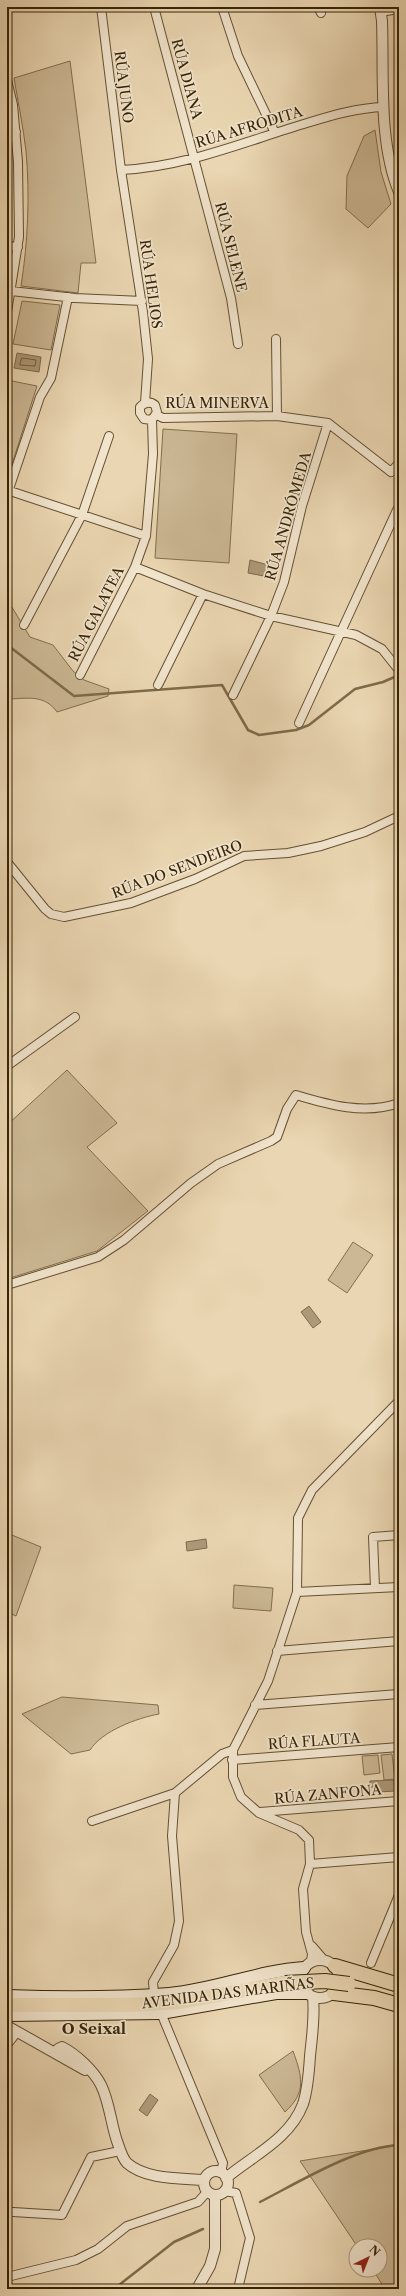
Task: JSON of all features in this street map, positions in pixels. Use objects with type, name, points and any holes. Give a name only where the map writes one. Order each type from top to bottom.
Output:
[{"type":"highway","points":[[329,1963],[399,1985]]},
{"type":"highway","name":"AVENIDA DAS MARIÑAS","points":[[7,2005],[127,2005],[179,2002],[285,1983],[325,1981],[349,1984],[399,1996]]},
{"type":"highway","points":[[330,1995],[374,1998],[399,2005]]},
{"type":"main road","points":[[7,1996],[154,1994],[203,1989],[307,1965]]},
{"type":"main road","points":[[7,2015],[161,2013],[276,1993],[310,1995]]},
{"type":"street","name":"RÚA JUNO","points":[[101,7],[121,170]]},
{"type":"street","name":"RÚA DIANA","points":[[154,7],[194,158]]},
{"type":"street","points":[[222,7],[238,56],[275,133]]},
{"type":"street","points":[[399,9],[380,9],[385,125],[399,192]]},
{"type":"street","points":[[7,80],[16,132],[18,162],[18,247],[7,312]]},
{"type":"street","name":"RÚA AFRODITA","points":[[121,170],[160,166],[194,158],[351,110],[384,107]]},
{"type":"street","points":[[7,133],[16,132]]},
{"type":"street","name":"RÚA SELENE","points":[[194,158],[230,298],[238,344]]},
{"type":"street","name":"RÚA HELIOS","points":[[121,170],[142,302],[148,358],[145,403],[140,410],[141,416],[144,419],[154,417]]},
{"type":"street","points":[[7,246],[18,247]]},
{"type":"street","points":[[11,291],[68,297],[142,302]]},
{"type":"street","points":[[68,297],[51,378],[40,397],[8,492],[146,536]]},
{"type":"street","name":"RÚA MINERVA","points":[[276,339],[277,416]]},
{"type":"street","points":[[135,567],[146,536],[153,454],[155,405],[150,402],[145,403]]},
{"type":"street","name":"RÚA MINERVA","points":[[154,417],[277,416],[328,423]]},
{"type":"street","points":[[328,423],[391,472],[399,463]]},
{"type":"street","name":"RÚA ANDRÓMEDA","points":[[271,616],[284,582],[302,506],[328,423]]},
{"type":"street","points":[[24,625],[82,515],[109,436]]},
{"type":"street","points":[[299,723],[340,631],[397,510]]},
{"type":"street","name":"RÚA GALATEA","points":[[80,675],[135,567],[203,594],[271,616],[340,631],[372,641],[382,649],[398,669]]},
{"type":"street","points":[[158,685],[203,594]]},
{"type":"street","points":[[233,695],[271,616]]},
{"type":"street","name":"RÚA DO SENDEIRO","points":[[7,862],[45,909],[51,914],[64,917],[131,903],[196,879],[244,856],[288,853],[339,841],[365,832],[399,816]]},
{"type":"street","points":[[7,1066],[75,1017]]},
{"type":"street","points":[[7,1285],[98,1257],[124,1240],[190,1183],[218,1164],[271,1142],[277,1136],[287,1109],[296,1095],[323,1103],[355,1109],[392,1105],[399,1102]]},
{"type":"street","points":[[238,2289],[250,2238],[236,2193],[216,2192],[204,2186],[204,2180],[209,2173],[223,2175],[269,2146],[290,2125],[298,2114],[306,2091],[314,2014],[310,1995],[300,1978],[312,1954],[304,1915],[303,1889],[310,1864],[309,1840],[299,1830],[259,1813],[241,1796],[233,1776],[233,1750],[268,1681],[297,1592],[298,1518],[312,1490],[399,1401]]},
{"type":"street","points":[[375,1588],[373,1537],[399,1535]]},
{"type":"street","points":[[297,1592],[399,1587]]},
{"type":"street","points":[[278,1651],[399,1641]]},
{"type":"street","points":[[255,1705],[399,1694]]},
{"type":"street","name":"RÚA FLAUTA","points":[[232,1760],[399,1748]]},
{"type":"street","points":[[92,1821],[175,1793],[222,1754],[233,1750]]},
{"type":"street","points":[[154,1994],[152,1982],[174,1945],[179,1921],[172,1836],[175,1793]]},
{"type":"street","name":"RÚA ZANFONA","points":[[259,1813],[399,1801]]},
{"type":"street","points":[[310,1864],[399,1857]]},
{"type":"street","points":[[372,1964],[399,1895]]},
{"type":"street","points":[[310,1944],[329,1963],[339,1977],[337,1988],[314,2014]]},
{"type":"street","points":[[307,1965],[329,1963]]},
{"type":"street","points":[[310,1995],[330,1995]]},
{"type":"street","points":[[7,2277],[76,2260],[98,2249],[127,2226],[198,2202],[227,2184],[223,2175],[223,2163],[161,2013]]},
{"type":"street","points":[[7,2026],[57,2054],[58,2049],[62,2047],[68,2050],[93,2075],[101,2085],[120,2151],[127,2163],[140,2170],[156,2175],[204,2180]]},
{"type":"street","points":[[7,2045],[17,2032]]},
{"type":"street","points":[[13,2212],[62,2215],[91,2157],[120,2151]]},
{"type":"street","points":[[196,2289],[213,2258],[216,2231],[216,2192]]},
{"type":"shaded area","points":[[70,61],[96,263],[81,263],[78,293],[21,286],[27,236],[28,184],[25,142],[14,78]]},
{"type":"shaded area","points":[[375,130],[381,172],[391,204],[368,228],[346,209],[347,176],[364,136]]},
{"type":"shaded area","points":[[22,301],[60,305],[51,350],[13,344]]},
{"type":"shaded area","points":[[7,380],[37,386],[7,480]]},
{"type":"shaded area","points":[[163,429],[237,434],[229,563],[155,558]]},
{"type":"shaded area","points":[[7,599],[30,637],[53,645],[73,671],[84,680],[109,689],[108,696],[57,712],[42,700],[30,698],[11,699],[7,692]]},
{"type":"shaded area","points":[[67,1070],[117,1123],[87,1147],[148,1211],[97,1251],[7,1279],[7,1125]]},
{"type":"shaded area","points":[[353,1242],[373,1255],[347,1293],[328,1280]]},
{"type":"shaded area","points":[[7,1533],[41,1547],[16,1616],[7,1612]]},
{"type":"shaded area","points":[[234,1585],[273,1588],[271,1611],[233,1608]]},
{"type":"shaded area","points":[[62,1697],[158,1705],[159,1714],[121,1726],[103,1737],[90,1750],[71,1754],[22,1714]]},
{"type":"shaded area","points":[[392,1754],[395,1779],[384,1780],[381,1755]]},
{"type":"shaded area","points":[[378,1755],[380,1773],[364,1775],[362,1756]]},
{"type":"shaded area","points":[[293,2051],[299,2068],[301,2083],[300,2091],[292,2105],[285,2112],[259,2075]]},
{"type":"shaded area","points":[[399,2145],[399,2289],[385,2289],[378,2278],[388,2278],[388,2238],[352,2238],[300,2161]]},
{"type":"water","points":[[17,353],[41,357],[39,372],[14,368]]},
{"type":"water","points":[[250,560],[272,566],[269,577],[248,573]]},
{"type":"water","points":[[309,1306],[321,1322],[313,1328],[301,1312]]},
{"type":"water","points":[[206,1539],[207,1548],[187,1551],[186,1542]]},
{"type":"water","points":[[394,1780],[395,1791],[378,1792],[377,1787],[370,1787],[370,1781]]},
{"type":"water","points":[[150,2094],[158,2100],[147,2116],[139,2110]]},
{"type":"waterway","points":[[7,641],[10,647],[74,696],[222,685],[248,730],[259,735],[296,730],[309,725],[355,689],[383,682],[399,675]]},
{"type":"waterway","points":[[260,2202],[346,2159],[382,2147],[399,2145]]},
{"type":"waterway","points":[[108,2289],[119,2285],[174,2242],[203,2229]]},
{"type":"district","name":"O Seixal","points":[[94,2028]]}]
